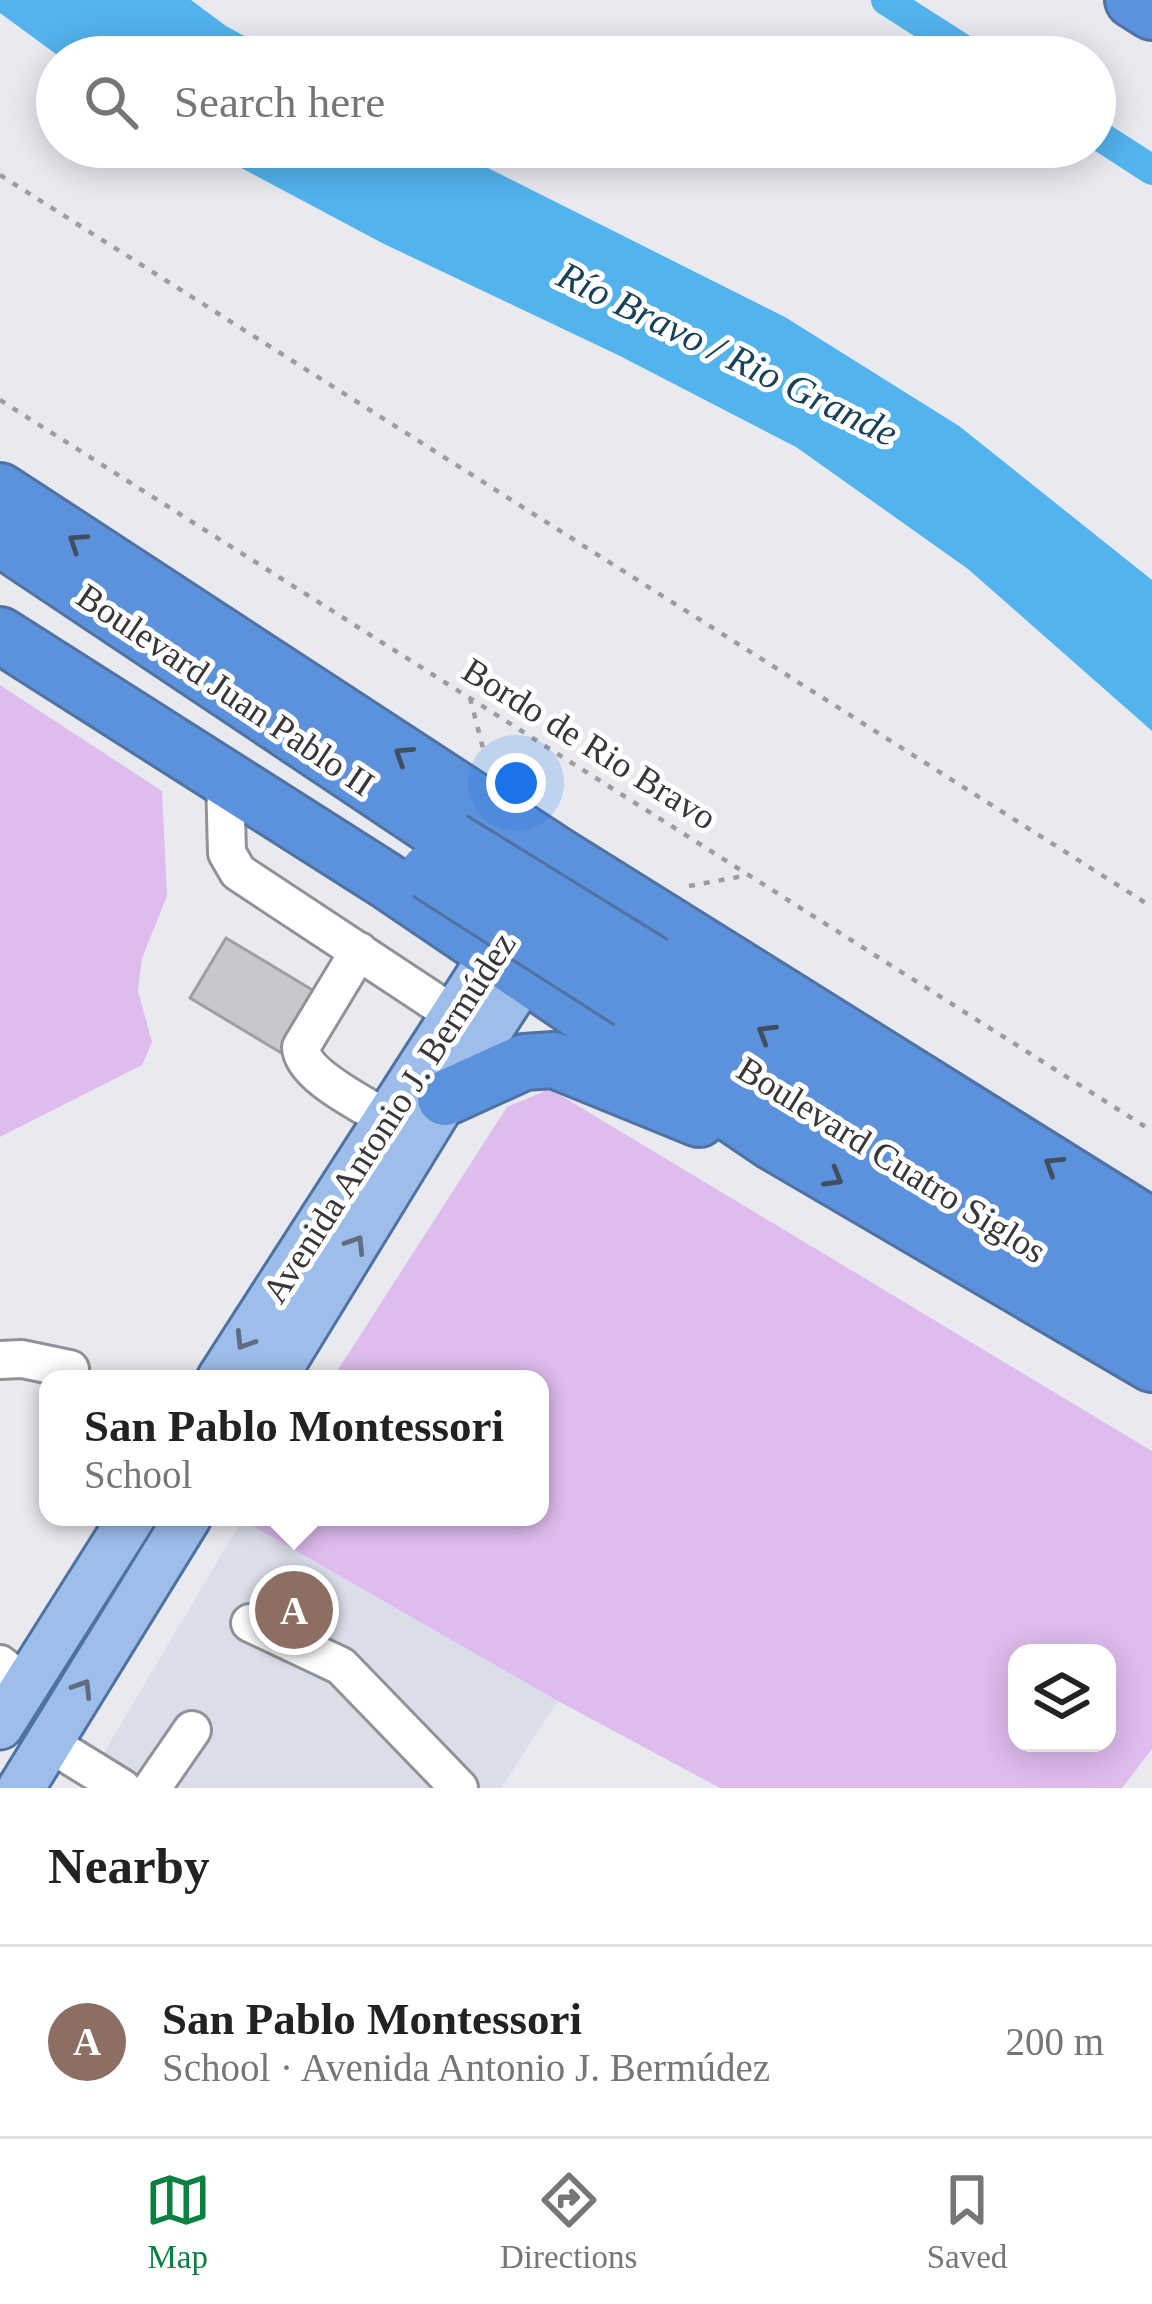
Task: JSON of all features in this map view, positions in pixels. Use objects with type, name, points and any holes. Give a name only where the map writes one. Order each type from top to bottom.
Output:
[{"type":"highway","points":[[1133,0],[1152,12]]},
{"type":"highway","points":[[0,491],[437,850],[650,985],[1152,1227]]},
{"type":"highway","name":"Boulevard Juan Pablo II","points":[[0,538],[437,850]]},
{"type":"highway","name":"Boulevard Juan Pablo II","points":[[0,597],[437,850]]},
{"type":"highway","points":[[0,635],[225,778],[437,850],[573,864],[650,985],[771,1142]]},
{"type":"highway","points":[[437,850],[510,964],[650,985]]},
{"type":"highway","name":"Boulevard Cuatro Siglos","points":[[650,985],[1152,1270]]},
{"type":"highway","name":"Boulevard Cuatro Siglos","points":[[650,985],[919,1171],[1152,1322]]},
{"type":"highway","points":[[445,1098],[524,1061],[554,1060],[718,1127],[771,1142],[1152,1364]]},
{"type":"main road","name":"Avenida Antonio J. Bermúdez","points":[[279,1370],[445,1098],[510,964],[573,864]]},
{"type":"main road","name":"Avenida Antonio J. Bermúdez","points":[[226,1370],[453,1014],[510,964]]},
{"type":"main road","points":[[0,1726],[13,1675],[125,1526]]},
{"type":"main road","points":[[21,1788],[182,1526]]},
{"type":"street","points":[[225,778],[231,864],[453,1014]]},
{"type":"street","points":[[359,951],[301,1047],[301,1055],[309,1069],[385,1118]]},
{"type":"street","points":[[0,1360],[22,1359],[70,1369]]},
{"type":"street","points":[[250,1623],[341,1666],[459,1788]]},
{"type":"street","points":[[152,1788],[192,1730]]},
{"type":"street","points":[[49,1743],[122,1788]]},
{"type":"path","points":[[0,175],[1152,907]]},
{"type":"path","name":"Bordo de Rio Bravo","points":[[0,400],[1152,1131]]},
{"type":"shaded area","points":[[0,685],[162,791],[167,896],[142,958],[138,991],[152,1042],[142,1065],[0,1137]]},
{"type":"shaded area","points":[[550,1089],[1152,1451],[1152,1749],[1122,1788],[720,1788],[252,1526],[549,1526],[549,1370],[338,1370],[507,1107]]},
{"type":"shaded area","points":[[238,1526],[252,1526],[558,1701],[501,1788],[83,1788]]},
{"type":"water","points":[[0,0],[191,0],[244,36],[36,39],[0,13]]},
{"type":"water","name":"Río Bravo / Rio Grande","points":[[241,168],[488,168],[785,317],[959,426],[1152,580],[1152,731],[968,569],[796,447],[618,355],[382,243]]},
{"type":"building","points":[[226,938],[319,994],[283,1054],[190,998]]},
{"type":"waterway","points":[[886,0],[942,36]]},
{"type":"waterway","points":[[1116,147],[1152,170]]},
{"type":"place","name":"San Pablo Montessori","points":[[294,1610]]}]
